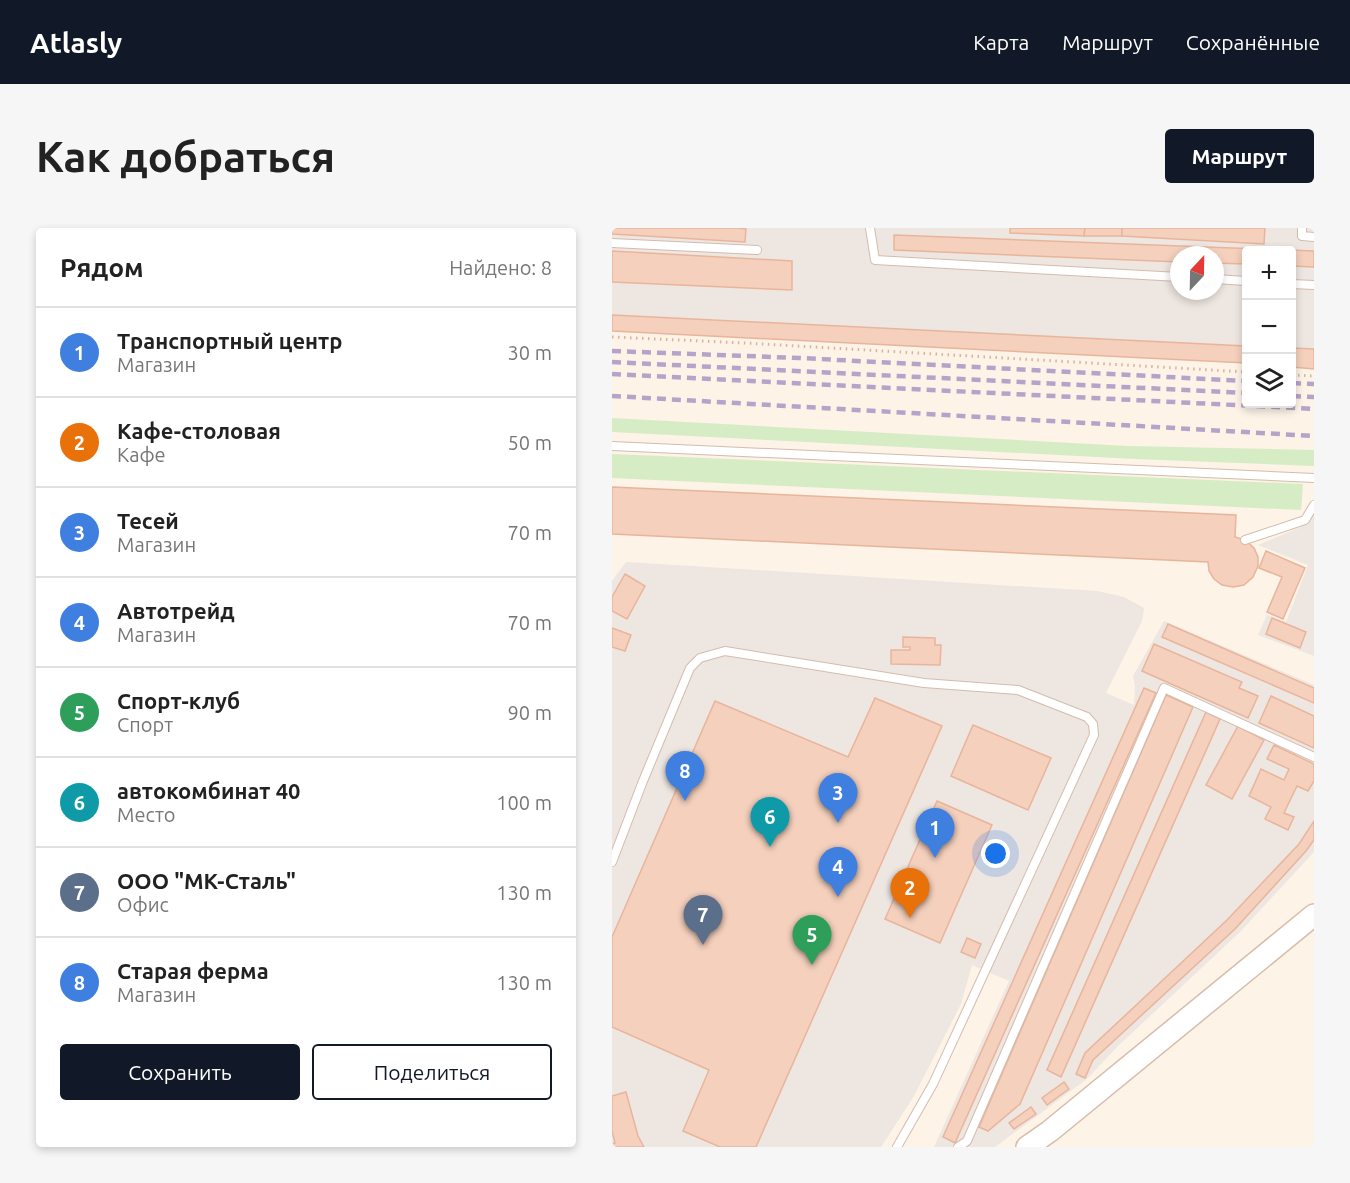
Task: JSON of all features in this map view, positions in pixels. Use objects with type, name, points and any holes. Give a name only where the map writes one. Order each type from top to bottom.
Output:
[{"type":"main road","points":[[1027,1147],[1050,1131],[1314,915]]},
{"type":"lane","points":[[870,228],[875,260],[1170,277]]},
{"type":"lane","points":[[1302,228],[1302,236],[1314,237]]},
{"type":"lane","points":[[612,243],[757,250]]},
{"type":"lane","points":[[1224,280],[1242,281]]},
{"type":"lane","points":[[1296,284],[1314,285]]},
{"type":"lane","points":[[612,446],[1313,480]]},
{"type":"lane","points":[[1245,540],[1305,520],[1314,505]]},
{"type":"lane","points":[[612,862],[642,781],[690,668],[700,658],[725,651],[924,682],[1018,690],[1088,717],[1093,724],[1094,735],[933,1084],[897,1147]]},
{"type":"lane","points":[[958,1147],[967,1141],[1164,688],[1314,757]]},
{"type":"path","points":[[612,337],[745,342],[1242,372]]},
{"type":"path","points":[[1296,375],[1314,376]]},
{"type":"shaded area","points":[[612,228],[1314,228],[1314,369],[1296,367],[1296,246],[1242,246],[1242,363],[612,331]]},
{"type":"shaded area","points":[[1314,513],[1314,656],[1258,635],[1267,615],[1286,622],[1308,565],[1258,545],[1308,524]]},
{"type":"shaded area","points":[[626,562],[1097,591],[1124,597],[1144,608],[1142,621],[1106,693],[1134,705],[1133,676],[1164,621],[1314,685],[1314,852],[1240,932],[1117,1047],[1087,1079],[995,1147],[934,1147],[1009,981],[972,965],[961,1004],[914,1096],[881,1147],[612,1147],[612,581]]},
{"type":"green space","points":[[612,418],[1128,446],[1314,450],[1314,466],[612,432]]},
{"type":"green space","points":[[612,454],[1303,484],[1301,510],[612,478]]},
{"type":"building","points":[[612,228],[746,229],[745,242],[612,234]]},
{"type":"building","points":[[1010,228],[1085,228],[1084,236],[1010,233]]},
{"type":"building","points":[[1085,228],[1122,228],[1122,236],[1084,236]]},
{"type":"building","points":[[1122,228],[1265,228],[1264,244],[1122,236]]},
{"type":"building","points":[[894,235],[1183,246],[1170,246],[1170,262],[894,250]]},
{"type":"building","points":[[1224,248],[1242,248],[1242,264],[1224,263]]},
{"type":"building","points":[[1296,250],[1314,251],[1314,267],[1296,266]]},
{"type":"building","points":[[612,251],[792,261],[792,290],[612,282]]},
{"type":"building","points":[[612,315],[1242,346],[1242,363],[612,331]]},
{"type":"building","points":[[1296,348],[1314,349],[1314,369],[1296,367]]},
{"type":"building","points":[[612,487],[1236,515],[1235,537],[1245,540],[1254,548],[1258,557],[1258,566],[1253,577],[1244,585],[1233,587],[1222,585],[1214,579],[1209,571],[1208,562],[612,534]]},
{"type":"building","points":[[1266,551],[1305,568],[1283,619],[1267,612],[1282,577],[1259,568]]},
{"type":"building","points":[[625,574],[645,586],[627,619],[612,611],[612,597]]},
{"type":"building","points":[[1272,618],[1306,632],[1300,648],[1266,634]]},
{"type":"building","points":[[1168,624],[1314,688],[1314,703],[1162,637]]},
{"type":"building","points":[[612,628],[631,635],[625,651],[612,647]]},
{"type":"building","points":[[903,637],[935,638],[935,645],[941,645],[940,665],[891,664],[891,650],[910,650],[910,647],[903,647]]},
{"type":"building","points":[[1154,644],[1242,682],[1239,688],[1258,696],[1248,718],[1142,671]]},
{"type":"building","points":[[1144,688],[1156,693],[955,1143],[943,1137]]},
{"type":"building","points":[[1166,695],[1193,707],[1020,1104],[988,1131],[979,1127]]},
{"type":"building","points":[[1271,696],[1314,716],[1314,748],[1259,723]]},
{"type":"building","points":[[875,698],[942,726],[756,1147],[720,1147],[683,1131],[709,1070],[612,1027],[612,937],[715,701],[848,757]]},
{"type":"building","points":[[1206,712],[1220,719],[1061,1077],[1047,1070]]},
{"type":"building","points":[[973,725],[1051,758],[1028,810],[951,776]]},
{"type":"building","points":[[1238,726],[1264,740],[1232,799],[1206,785]]},
{"type":"building","points":[[1274,745],[1314,764],[1314,781],[1308,791],[1297,786],[1284,813],[1294,817],[1288,830],[1265,819],[1271,807],[1249,796],[1261,769],[1284,780],[1289,769],[1267,759]]},
{"type":"building","points":[[937,801],[992,825],[940,943],[885,919]]},
{"type":"building","points":[[1314,821],[1314,840],[1306,851],[1235,929],[1093,1060],[1085,1078],[1076,1074],[1085,1053],[1227,920],[1299,844]]},
{"type":"building","points":[[967,938],[981,944],[975,958],[961,952]]},
{"type":"building","points":[[1064,1082],[1069,1089],[1047,1105],[1042,1098]]},
{"type":"building","points":[[626,1092],[638,1136],[644,1147],[612,1147],[615,1143],[612,1131],[612,1096]]},
{"type":"building","points":[[1031,1107],[1036,1114],[1014,1129],[1009,1123]]},
{"type":"railway","points":[[612,351],[800,358],[1242,381]]},
{"type":"railway","points":[[612,362],[1242,393]]},
{"type":"railway","points":[[612,374],[1314,409]]},
{"type":"railway","points":[[1296,383],[1314,384]]},
{"type":"railway","points":[[612,396],[1314,436]]},
{"type":"railway","points":[[1296,396],[1314,397]]},
{"type":"place","name":"Старая ферма","points":[[685,801]]},
{"type":"place","name":"Тесей","points":[[838,823]]},
{"type":"place","name":"автокомбинат 40","points":[[770,847]]},
{"type":"place","name":"Транспортный центр","points":[[935,858]]},
{"type":"place","name":"Автотрейд","points":[[838,897]]},
{"type":"place","name":"Кафе-столовая","points":[[910,918]]},
{"type":"place","name":"ООО \"МК-Сталь\"","points":[[703,945]]},
{"type":"place","name":"Спорт-клуб","points":[[812,965]]}]
